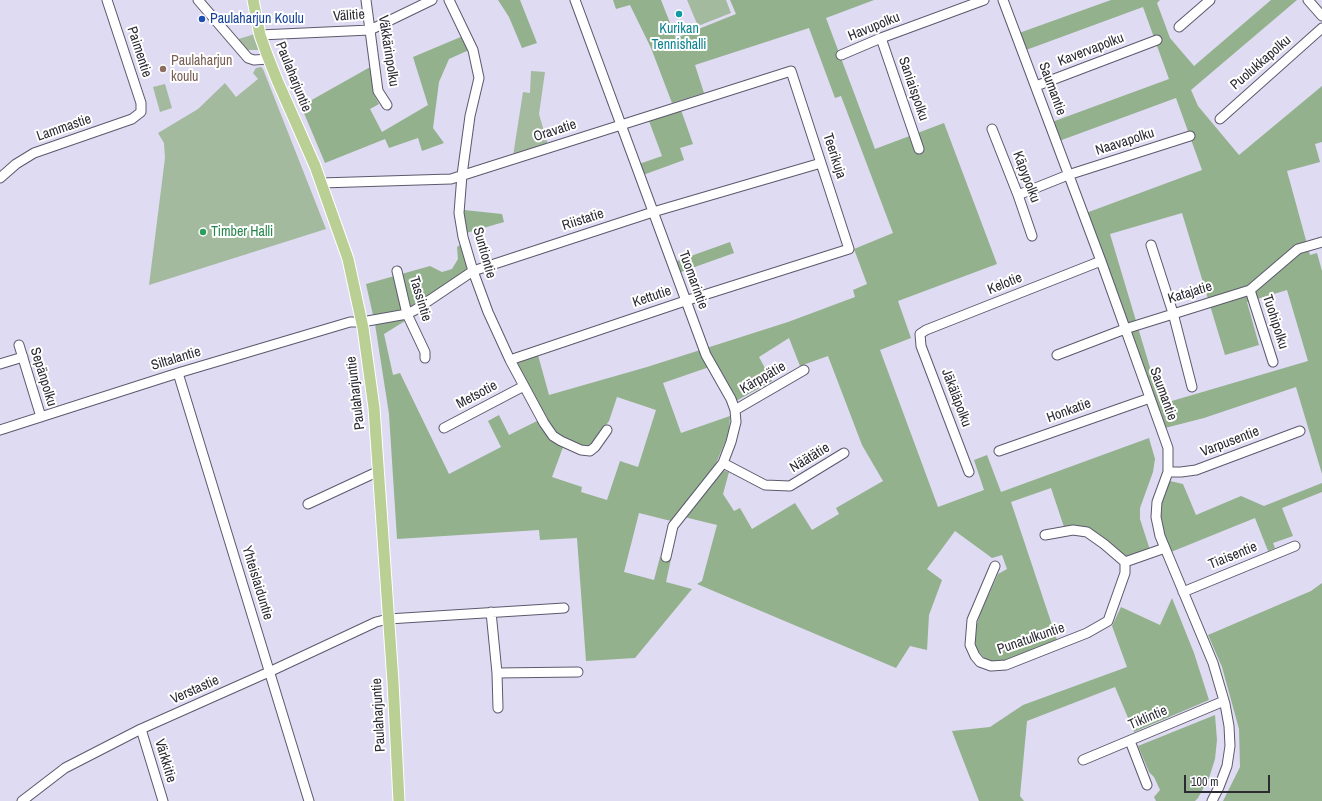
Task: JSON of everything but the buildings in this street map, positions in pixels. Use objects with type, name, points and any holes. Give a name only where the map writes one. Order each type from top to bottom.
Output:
[{"type":"main road","name":"Paulaharjuntie","points":[[253,0],[260,36],[321,182],[348,259],[362,322],[374,406],[399,801]]},
{"type":"street","name":"Paimentie","points":[[107,0],[141,104],[141,112]]},
{"type":"street","points":[[198,0],[248,58],[254,60],[269,59]]},
{"type":"street","name":"Väkkärinpolku","points":[[366,0],[378,91],[387,105]]},
{"type":"street","name":"Välitie","points":[[260,36],[370,30],[432,0]]},
{"type":"street","name":"Suntiontie","points":[[449,0],[473,50],[479,78],[470,116],[462,175],[459,213],[463,237],[473,271],[488,312],[510,360],[544,423],[553,436],[582,450],[590,450],[595,447],[607,430]]},
{"type":"street","name":"Tuomarintie","points":[[575,0],[706,355],[731,399],[735,410],[736,422],[732,442],[723,462],[673,526],[666,557]]},
{"type":"street","name":"Havupolku","points":[[841,55],[881,38],[984,0]]},
{"type":"street","name":"Saumantie","points":[[1003,0],[1036,86],[1168,448],[1168,472],[1157,502],[1156,517],[1160,536],[1213,663],[1224,701],[1229,726],[1230,746],[1227,766],[1212,801]]},
{"type":"street","points":[[1179,27],[1210,0]]},
{"type":"street","points":[[1308,0],[1322,16]]},
{"type":"street","name":"Puolukkapolku","points":[[1220,119],[1322,28]]},
{"type":"street","name":"Saniaispolku","points":[[881,38],[919,149]]},
{"type":"street","name":"Kavervapolku","points":[[1036,86],[1156,40]]},
{"type":"street","name":"Oravatie","points":[[321,182],[451,179],[791,71]]},
{"type":"street","name":"Teerikuja","points":[[791,71],[849,250]]},
{"type":"street","name":"Lammastie","points":[[0,178],[16,164],[34,153],[132,119],[138,116],[141,112]]},
{"type":"street","name":"Käpypolku","points":[[992,129],[1018,195],[1032,236]]},
{"type":"street","name":"Naavapolku","points":[[1018,195],[1068,175],[1190,136]]},
{"type":"street","name":"Riistatie","points":[[362,322],[407,314],[473,271],[653,212],[821,163]]},
{"type":"street","name":"Katajatie","points":[[1057,355],[1125,329],[1250,290],[1298,249],[1322,242]]},
{"type":"street","points":[[1151,245],[1173,313],[1192,387]]},
{"type":"street","name":"Kettutie","points":[[510,360],[685,301],[849,250]]},
{"type":"street","name":"Kelotie","points":[[920,334],[926,330],[1100,261]]},
{"type":"street","name":"Tassintie","points":[[397,271],[407,314],[425,352],[425,358]]},
{"type":"street","name":"Tuohipolku","points":[[1250,290],[1273,362]]},
{"type":"street","name":"Siltalantie","points":[[0,430],[178,373],[350,322],[362,322]]},
{"type":"street","name":"Jäkäläpolku","points":[[920,334],[921,346],[970,472]]},
{"type":"street","name":"Sepänpolku","points":[[19,346],[41,417]]},
{"type":"street","points":[[0,364],[23,357]]},
{"type":"street","name":"Kärppätie","points":[[735,410],[804,370]]},
{"type":"street","name":"Yhteislaiduntie","points":[[178,373],[309,801]]},
{"type":"street","name":"Metsotie","points":[[444,428],[524,386]]},
{"type":"street","name":"Honkatie","points":[[999,451],[1150,398]]},
{"type":"street","name":"Varpusentie","points":[[1168,472],[1196,470],[1300,431]]},
{"type":"street","name":"Näätätie","points":[[723,462],[765,485],[790,486],[844,453]]},
{"type":"street","points":[[308,504],[379,471]]},
{"type":"street","points":[[1045,535],[1073,530],[1087,532],[1125,562],[1165,548]]},
{"type":"street","name":"Tiaisentie","points":[[1183,592],[1295,546]]},
{"type":"street","name":"Punatulkuntie","points":[[995,566],[972,620],[970,645],[975,656],[980,662],[991,666],[1006,665],[1087,633],[1108,621],[1125,573],[1125,562]]},
{"type":"street","name":"Verstastie","points":[[22,801],[65,768],[141,730],[376,622],[491,612],[564,608]]},
{"type":"street","points":[[491,612],[497,673],[498,708]]},
{"type":"street","points":[[497,673],[578,672]]},
{"type":"street","name":"Tiklintie","points":[[1083,760],[1224,701]]},
{"type":"street","name":"Värkkitie","points":[[141,730],[163,801]]},
{"type":"street","points":[[1130,741],[1147,785]]},
{"type":"green space","points":[[498,0],[520,0],[537,43],[522,48],[509,17]]},
{"type":"green space","points":[[613,0],[661,0],[676,38],[736,14],[730,0],[874,0],[826,18],[875,149],[944,123],[997,264],[898,301],[911,338],[880,350],[938,507],[984,490],[974,460],[987,455],[1001,492],[1149,438],[1155,459],[1153,472],[1140,508],[1140,519],[1150,550],[1126,559],[1089,528],[1073,526],[1064,527],[1051,488],[1011,502],[1057,640],[1005,662],[986,660],[978,651],[975,643],[975,631],[980,614],[998,574],[1007,569],[1002,555],[992,558],[955,531],[927,569],[942,580],[929,615],[927,650],[910,646],[896,668],[697,584],[702,581],[717,525],[676,515],[671,521],[639,513],[624,572],[654,580],[660,557],[671,559],[666,582],[692,589],[635,658],[586,661],[577,538],[540,540],[539,530],[397,539],[389,414],[375,324],[366,284],[430,266],[442,272],[452,269],[458,259],[457,247],[463,243],[469,268],[415,304],[404,309],[405,321],[384,334],[393,375],[400,373],[449,474],[501,447],[488,421],[499,415],[509,435],[545,417],[516,363],[538,355],[549,395],[647,367],[788,322],[855,297],[853,290],[867,284],[854,249],[893,233],[841,96],[835,98],[809,28],[695,65],[704,93],[672,103],[651,48],[630,5],[616,9]],"holes":[[[789,338],[800,366],[828,356],[862,445],[883,481],[836,508],[839,514],[812,530],[795,503],[752,529],[740,508],[734,511],[723,494],[729,472],[714,468],[729,433],[730,416],[681,433],[663,383],[715,365],[736,401],[772,381],[759,357]],[[617,397],[656,410],[638,467],[620,461],[607,500],[581,492],[582,487],[552,477],[566,439],[579,445],[586,446],[592,444],[609,421]]]},
{"type":"green space","points":[[687,0],[726,0],[731,13],[698,26]]},
{"type":"green space","points":[[1111,0],[1160,0],[1157,3],[1170,38],[1194,66],[1271,0],[1297,0],[1191,90],[1198,106],[1239,155],[1322,86],[1322,142],[1315,144],[1320,162],[1287,171],[1310,255],[1317,253],[1322,271],[1322,474],[1296,387],[1204,418],[1165,428],[1086,213],[1202,170],[1176,98],[1059,141],[1052,122],[1169,79],[1143,7],[1026,50],[1019,33]],"holes":[[[1182,213],[1225,355],[1259,345],[1247,302],[1287,290],[1308,361],[1165,403],[1158,381],[1154,381],[1110,234]]]},
{"type":"green space","points":[[255,34],[261,50],[244,50],[235,40]]},
{"type":"green space","points":[[463,36],[469,50],[449,59],[439,82],[433,128],[444,143],[422,151],[418,138],[389,148],[385,139],[325,163],[301,106],[372,66],[373,93],[379,104],[370,109],[382,132],[428,105],[413,57]]},
{"type":"green space","points":[[261,67],[326,229],[149,285],[165,158],[164,143],[158,133],[198,109],[225,83],[236,97],[258,79],[253,73],[256,68]]},
{"type":"green space","points":[[531,71],[545,72],[539,114],[548,145],[513,156],[523,92],[530,93]]},
{"type":"green space","points":[[165,84],[172,108],[160,112],[153,87]]},
{"type":"green space","points":[[681,110],[693,144],[680,148],[684,160],[643,175],[639,164],[662,156],[649,121]]},
{"type":"green space","points":[[464,210],[502,214],[504,222],[466,233]]},
{"type":"green space","points":[[730,242],[734,253],[678,273],[674,262]]},
{"type":"green space","points":[[1170,481],[1183,484],[1196,515],[1241,496],[1264,506],[1322,483],[1322,492],[1282,508],[1293,536],[1273,543],[1275,548],[1268,551],[1255,518],[1171,552],[1162,528],[1160,512],[1163,496]]},
{"type":"green space","points":[[1322,583],[1322,801],[1223,801],[1240,767],[1239,729],[1222,667],[1208,635],[1311,591]]},
{"type":"green space","points":[[1172,598],[1194,653],[1209,700],[1134,732],[1115,687],[1027,721],[1020,796],[1024,801],[979,801],[952,731],[990,727],[1023,705],[1127,667],[1112,626],[1121,607],[1160,625]]},
{"type":"green space","points":[[1215,715],[1217,740],[1215,759],[1209,778],[1198,798],[1195,801],[1156,801],[1154,797],[1160,790],[1154,777],[1149,772],[1138,746]]},
{"type":"place","name":"Kurikan Tennishalli","points":[[679,14]]},
{"type":"place","name":"Paulaharjun Koulu","points":[[202,19]]},
{"type":"place","name":"Paulaharjun koulu","points":[[163,69]]},
{"type":"place","name":"Timber Halli","points":[[203,232]]}]
